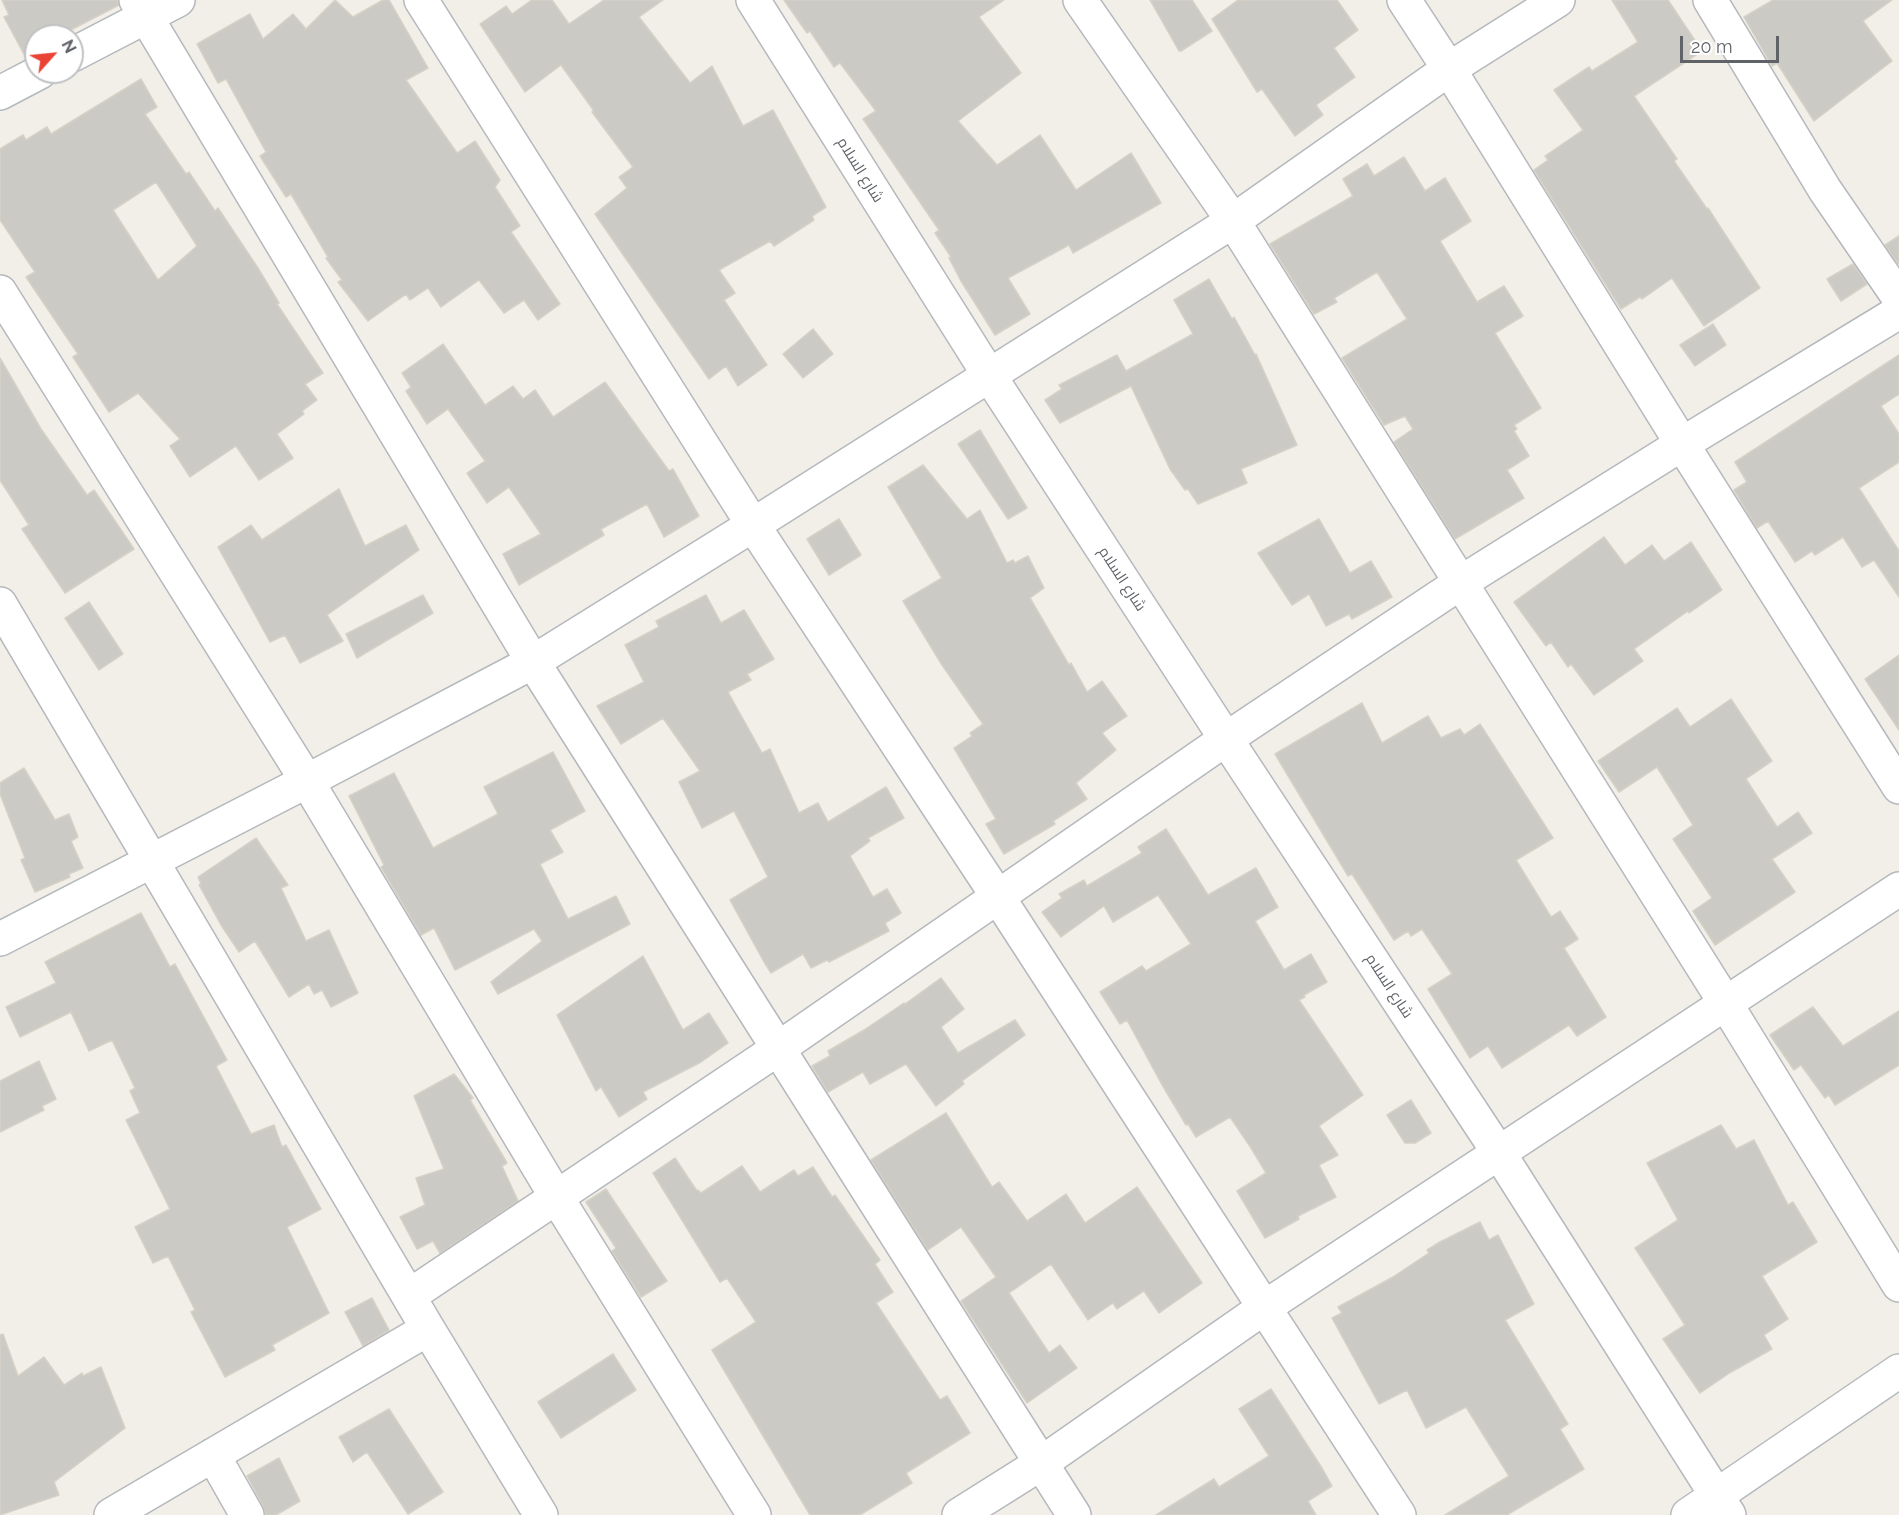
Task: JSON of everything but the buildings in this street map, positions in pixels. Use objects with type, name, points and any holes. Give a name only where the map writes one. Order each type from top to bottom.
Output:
[{"type":"street","points":[[84,47],[141,8],[178,0]]},
{"type":"street","points":[[421,0],[753,525],[998,897],[1399,1515]]},
{"type":"street","name":"شارع السلام","points":[[753,0],[989,375],[1499,1153],[1722,1505]]},
{"type":"street","points":[[1080,0],[1233,221],[1726,1004],[1899,1285]]},
{"type":"street","points":[[1404,0],[1899,787]]},
{"type":"street","points":[[0,939],[307,782],[533,662],[1233,221],[1449,69],[1558,0]]},
{"type":"street","points":[[1710,0],[1825,190],[1899,298]]},
{"type":"street","points":[[141,8],[533,662],[1074,1515]]},
{"type":"street","points":[[0,93],[24,80]]},
{"type":"street","points":[[0,292],[307,782],[557,1198],[754,1515]]},
{"type":"street","points":[[409,1296],[779,1048],[1226,739],[1460,583],[1899,312]]},
{"type":"street","points":[[0,604],[428,1329],[541,1515]]},
{"type":"street","points":[[958,1515],[1040,1464],[1265,1307],[1899,889]]},
{"type":"street","points":[[111,1515],[428,1329]]},
{"type":"street","points":[[1688,1515],[1722,1505],[1899,1371]]},
{"type":"street","points":[[213,1455],[247,1515]]}]
